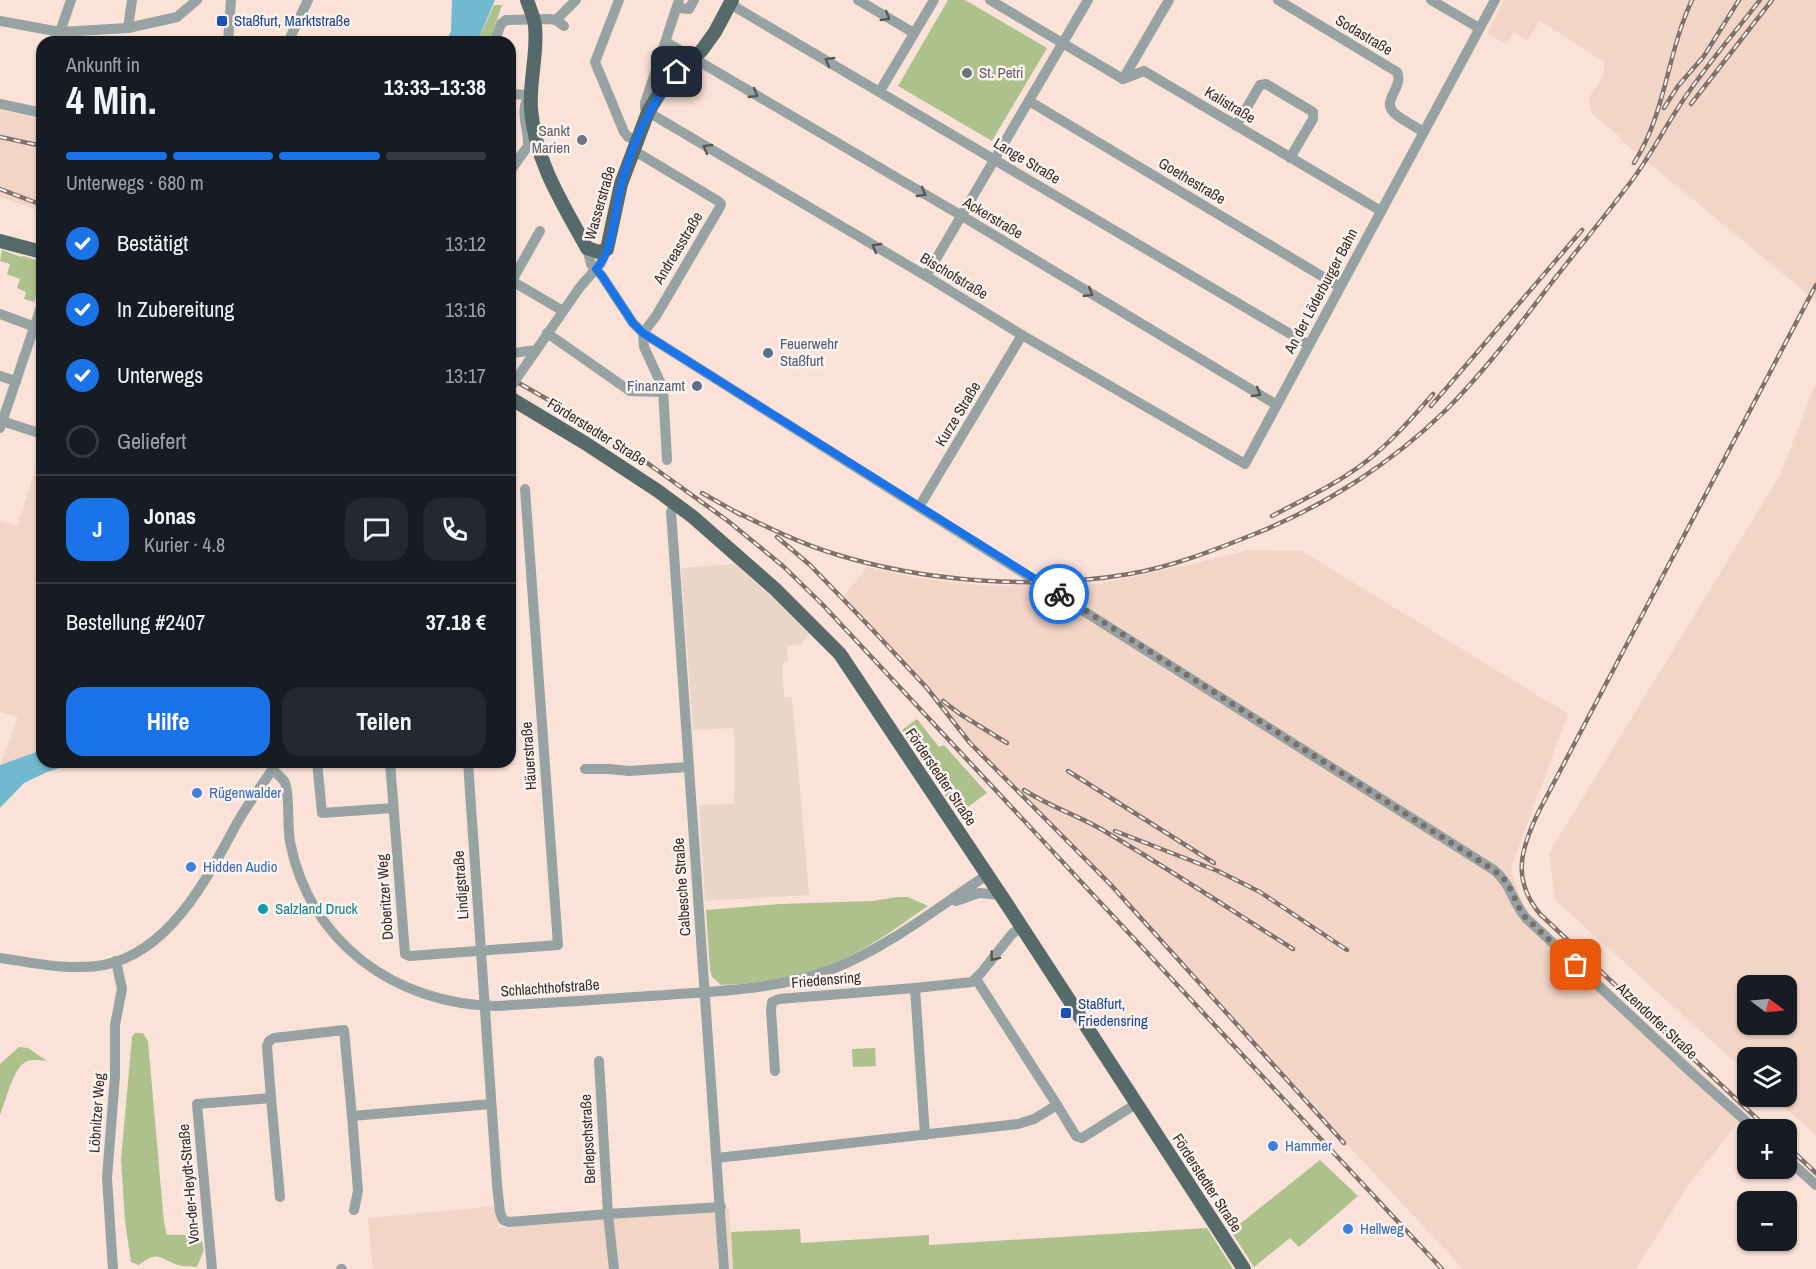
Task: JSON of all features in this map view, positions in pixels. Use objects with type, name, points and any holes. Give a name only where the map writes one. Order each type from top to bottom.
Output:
[{"type":"main road","points":[[526,1],[534,20],[535,37],[530,95],[534,131],[550,182],[587,248]]},
{"type":"main road","name":"Wasserstraße","points":[[587,248],[599,252],[607,249],[621,184],[648,112],[670,80],[702,50],[715,32],[731,2]]},
{"type":"main road","points":[[0,241],[36,250]]},
{"type":"main road","name":"Förderstedter Straße","points":[[516,402],[585,443],[676,504],[775,589],[840,654],[1001,895],[1244,1269]]},
{"type":"street","points":[[60,32],[72,0]]},
{"type":"street","points":[[128,28],[132,0]]},
{"type":"street","points":[[0,21],[60,32],[128,28],[177,17],[196,0]]},
{"type":"street","points":[[228,36],[231,0]]},
{"type":"street","points":[[291,36],[308,0]]},
{"type":"street","points":[[497,36],[503,21],[534,20],[560,23],[576,0]]},
{"type":"street","points":[[619,0],[595,62],[624,132],[634,145]]},
{"type":"street","points":[[648,112],[645,103],[678,4],[688,9],[694,0]]},
{"type":"street","points":[[858,0],[914,33]]},
{"type":"street","points":[[880,91],[934,0]]},
{"type":"street","points":[[990,0],[1123,79],[1169,0]]},
{"type":"street","points":[[926,276],[1088,0]]},
{"type":"street","name":"Sodastraße","points":[[1278,0],[1397,72],[1398,85],[1390,100],[1390,107],[1424,132]]},
{"type":"street","points":[[1431,0],[1479,28]]},
{"type":"street","name":"An der Löderburger Bahn","points":[[1245,464],[1495,0]]},
{"type":"street","name":"Lange Straße","points":[[731,2],[1309,345]]},
{"type":"street","name":"Ackerstraße","points":[[666,42],[1277,405]]},
{"type":"street","name":"Kalistraße","points":[[1123,79],[1143,71],[1381,211]]},
{"type":"street","points":[[1236,126],[1260,85],[1266,84],[1312,112],[1313,119],[1290,158]]},
{"type":"street","points":[[516,94],[530,95]]},
{"type":"street","points":[[516,163],[528,146],[524,109],[525,102],[530,95]]},
{"type":"street","name":"Goethestraße","points":[[1029,101],[1340,287]]},
{"type":"street","points":[[0,104],[36,112]]},
{"type":"street","name":"Bischofstraße","points":[[648,112],[1022,335],[1245,464]]},
{"type":"street","name":"Andreasstraße","points":[[634,145],[721,204],[643,333]]},
{"type":"street","points":[[516,274],[540,231]]},
{"type":"street","name":"Atzendorfer Straße","points":[[587,248],[591,264],[602,276],[633,323],[643,333],[1494,870],[1507,882],[1518,908],[1526,918],[1744,1119]]},
{"type":"street","points":[[516,379],[580,286],[601,263],[607,249]]},
{"type":"street","points":[[516,286],[563,311]]},
{"type":"street","points":[[0,314],[34,327]]},
{"type":"street","points":[[36,321],[1,425],[36,433]]},
{"type":"street","points":[[547,333],[630,392],[663,392]]},
{"type":"street","points":[[643,333],[644,347],[663,392],[667,460]]},
{"type":"street","name":"Kurze Straße","points":[[919,507],[1022,335]]},
{"type":"street","points":[[516,354],[529,350],[535,351]]},
{"type":"street","points":[[0,376],[16,381]]},
{"type":"street","name":"Häuerstraße","points":[[481,951],[558,945],[525,489]]},
{"type":"street","name":"Calbesche Straße","points":[[676,504],[671,512],[724,1269]]},
{"type":"street","points":[[585,769],[629,771],[688,766]]},
{"type":"street","name":"Schlachthofstraße","points":[[3,958],[79,967],[101,966],[131,955],[151,944],[177,919],[225,848],[247,807],[273,768]]},
{"type":"street","name":"Schlachthofstraße","points":[[275,768],[287,787],[290,839],[301,880],[314,905],[339,939],[371,968],[404,987],[444,1001],[484,1006],[705,992],[781,984],[836,968],[860,957],[987,875]]},
{"type":"street","points":[[318,768],[322,813],[393,808]]},
{"type":"street","name":"Doberitzer Weg","points":[[390,768],[405,954],[410,956],[481,951]]},
{"type":"street","name":"Lindigstraße","points":[[468,768],[484,1006]]},
{"type":"street","name":"Schlachthofstraße","points":[[950,900],[958,902],[980,893],[1001,895]]},
{"type":"street","points":[[1021,927],[1012,934],[976,979],[1076,1136],[1082,1138],[1136,1104]]},
{"type":"street","name":"Löbnitzer Weg","points":[[113,1269],[108,1169],[115,1076],[115,1025],[122,989],[116,961]]},
{"type":"street","name":"Friedensring","points":[[775,1071],[772,1002],[779,999],[972,982],[976,979]]},
{"type":"street","points":[[915,988],[925,1135]]},
{"type":"street","points":[[484,1006],[497,1185],[503,1220],[509,1222],[721,1207]]},
{"type":"street","points":[[280,1197],[267,1046],[274,1038],[344,1030],[358,1191],[354,1210]]},
{"type":"street","name":"Berlepschstraße","points":[[599,1061],[608,1214],[614,1269]]},
{"type":"street","name":"Von-der-Heydt-Straße","points":[[212,1269],[197,1104],[271,1098]]},
{"type":"street","points":[[352,1116],[491,1104]]},
{"type":"street","points":[[717,1158],[1018,1124],[1034,1119],[1057,1105]]},
{"type":"street","points":[[1797,1168],[1816,1185]]},
{"type":"shaded area","points":[[1504,0],[1816,0],[1816,301],[1592,114],[1589,102],[1591,93],[1604,73],[1604,62],[1540,21],[1527,41],[1514,32],[1506,44],[1487,33]]},
{"type":"shaded area","points":[[0,110],[36,118],[36,210],[0,197]]},
{"type":"shaded area","points":[[1816,382],[1816,1135],[1784,1107],[1797,1107],[1797,1047],[1737,1047],[1737,1064],[1555,900],[1549,853],[1780,475]]},
{"type":"shaded area","points":[[36,467],[36,752],[0,765],[18,717],[0,712],[0,521],[17,526]]},
{"type":"shaded area","points":[[1249,550],[1302,551],[1568,714],[1511,868],[1518,892],[1530,915],[1746,1114],[1742,1119],[1737,1119],[1737,1125],[1691,1181],[1636,1269],[1463,1269],[841,600],[867,567],[917,578],[986,586],[1099,584]]},
{"type":"shaded area","points":[[735,564],[810,634],[800,645],[787,646],[788,662],[782,663],[784,697],[792,697],[809,895],[705,901],[699,805],[734,804],[735,742],[733,728],[693,730],[681,568]]},
{"type":"shaded area","points":[[496,1206],[498,1228],[585,1219],[729,1209],[733,1269],[373,1269],[368,1218]]},
{"type":"green space","points":[[948,0],[965,0],[1047,48],[992,141],[898,86]]},
{"type":"green space","points":[[494,5],[502,5],[491,36],[480,36]]},
{"type":"green space","points":[[2,250],[36,260],[34,302],[24,299],[26,292],[17,288],[20,279],[7,274],[10,264],[0,261]]},
{"type":"green space","points":[[917,719],[939,747],[944,745],[987,793],[958,814],[902,730]]},
{"type":"green space","points":[[908,897],[928,906],[874,942],[839,961],[790,977],[756,982],[721,985],[712,977],[706,910],[780,904],[873,901]]},
{"type":"green space","points":[[135,1033],[143,1033],[148,1041],[164,1223],[167,1235],[201,1237],[204,1250],[197,1267],[180,1266],[158,1257],[150,1258],[139,1265],[131,1262],[125,1222],[121,1160],[132,1037]]},
{"type":"green space","points":[[19,1047],[28,1048],[47,1061],[29,1060],[20,1067],[13,1079],[0,1115],[0,1064]]},
{"type":"green space","points":[[875,1048],[876,1066],[853,1067],[852,1049]]},
{"type":"green space","points":[[1320,1160],[1358,1196],[1299,1247],[1290,1238],[1254,1267],[1231,1231]]},
{"type":"green space","points":[[1207,1228],[1233,1269],[733,1269],[731,1232],[800,1229],[801,1243],[929,1235],[929,1245]]},
{"type":"water","points":[[452,0],[495,0],[480,36],[449,36],[451,31]]},
{"type":"water","points":[[36,752],[36,768],[59,768],[24,783],[0,808],[0,765]]},
{"type":"railway","points":[[1634,163],[1653,124],[1677,41],[1692,0]]},
{"type":"railway","points":[[1664,108],[1678,86],[1704,56],[1739,0]]},
{"type":"railway","points":[[734,511],[809,545],[869,564],[943,577],[1019,582],[1094,579],[1160,567],[1222,547],[1305,511],[1379,466],[1425,430],[1474,380],[1633,179],[1697,80],[1760,0]]},
{"type":"railway","points":[[1691,104],[1772,0]]},
{"type":"railway","points":[[0,137],[36,145]]},
{"type":"railway","points":[[0,189],[36,203]]},
{"type":"railway","points":[[1431,406],[1582,230]]},
{"type":"railway","points":[[1757,1119],[1540,914],[1525,888],[1522,863],[1527,838],[1539,811],[1816,285]]},
{"type":"railway","points":[[516,381],[632,452],[728,521],[783,566],[822,604],[1442,1269]]},
{"type":"railway","points":[[1272,516],[1333,483],[1368,460],[1394,437],[1433,394]]},
{"type":"railway","points":[[702,493],[741,515]]},
{"type":"railway","points":[[777,537],[810,565],[869,626],[927,688],[970,743],[1111,885],[1344,1143]]},
{"type":"railway","points":[[943,701],[1007,743]]},
{"type":"railway","points":[[1068,771],[1214,863]]},
{"type":"railway","points":[[1024,790],[1106,832],[1293,949]]},
{"type":"railway","points":[[1115,831],[1218,871],[1260,892],[1347,950]]},
{"type":"railway","points":[[1797,1155],[1816,1173]]},
{"type":"way so far","points":[[1059,594],[1494,870],[1507,882],[1522,914],[1576,965]]},
{"type":"place","name":"Staßfurt, Marktstraße","points":[[222,21]]},
{"type":"place","name":"St. Petri","points":[[967,73]]},
{"type":"place","name":"Sankt Marien","points":[[582,140]]},
{"type":"place","name":"Feuerwehr Staßfurt","points":[[768,353]]},
{"type":"place","name":"Finanzamt","points":[[697,386]]},
{"type":"place","name":"Rügenwalder","points":[[197,793]]},
{"type":"place","name":"Hidden Audio","points":[[191,867]]},
{"type":"place","name":"Salzland Druck","points":[[263,909]]},
{"type":"place","name":"Staßfurt, Friedensring","points":[[1066,1013]]},
{"type":"place","name":"Hammer","points":[[1273,1146]]},
{"type":"place","name":"Hellweg","points":[[1348,1229]]},
{"type":"route","points":[[677,72],[662,89],[648,112],[621,184],[605,256],[596,269],[633,323],[643,333],[1059,594]]}]
